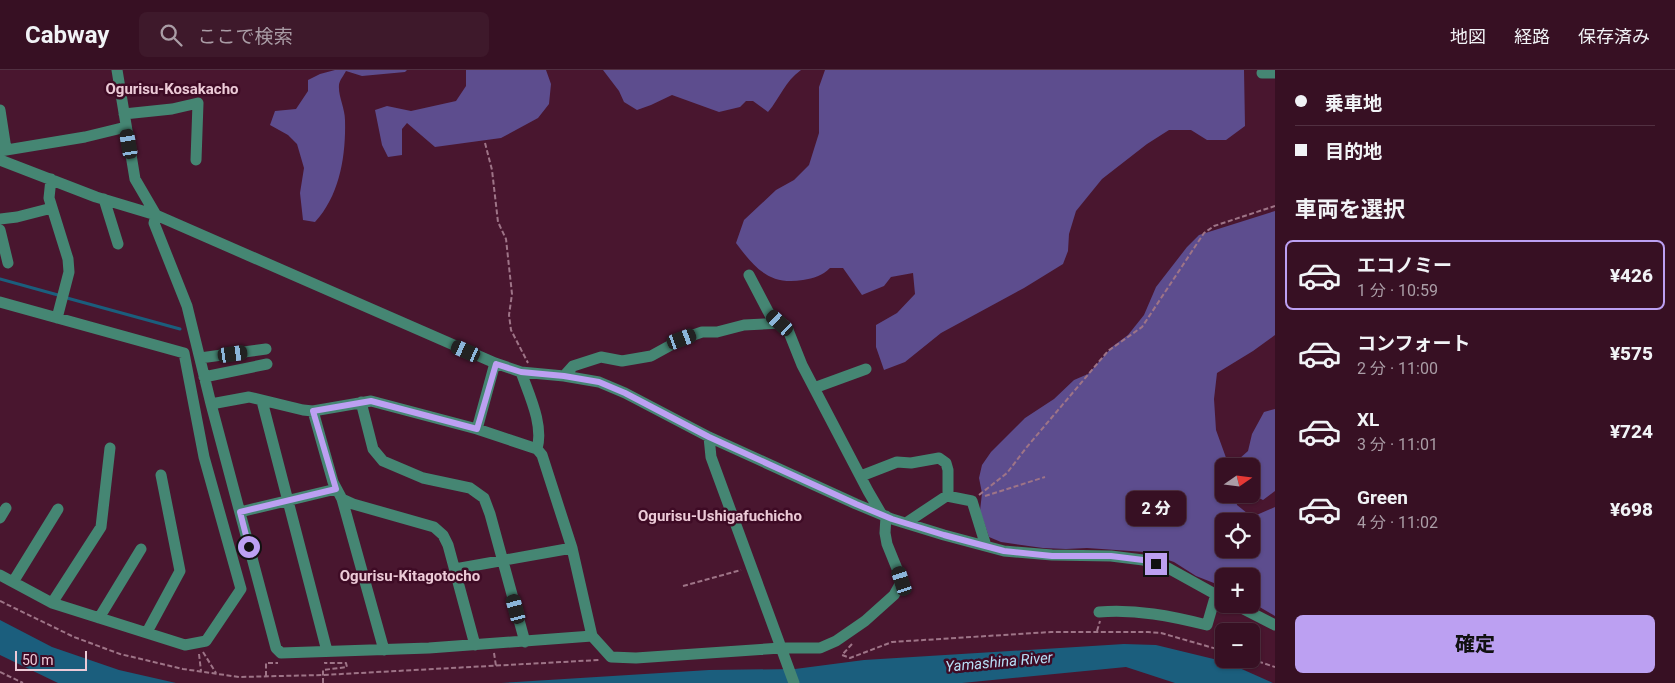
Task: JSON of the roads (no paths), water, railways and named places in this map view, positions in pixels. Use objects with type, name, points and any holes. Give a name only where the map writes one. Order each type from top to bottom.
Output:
[{"type":"street","points":[[117,70],[135,179],[156,215],[154,223],[187,306],[276,648],[281,653],[384,650],[592,636]]},
{"type":"street","points":[[1262,74],[1275,73]]},
{"type":"street","points":[[124,114],[172,109],[198,103],[196,160]]},
{"type":"street","points":[[0,110],[3,150],[85,137],[126,127]]},
{"type":"street","points":[[0,160],[104,199],[156,215],[496,364],[526,372],[599,382],[625,393],[709,437],[884,516],[1004,551],[1052,556],[1111,556],[1143,560],[1168,568],[1215,593]]},
{"type":"street","points":[[51,179],[49,198],[68,259],[69,272],[57,318]]},
{"type":"street","points":[[104,199],[118,244]]},
{"type":"street","points":[[0,219],[17,217],[52,208]]},
{"type":"street","points":[[0,230],[8,263]]},
{"type":"street","points":[[211,404],[249,397],[262,402],[313,411],[371,401],[477,429],[537,449],[542,455],[572,548],[592,636],[611,657],[636,658],[820,648],[836,641],[865,621],[894,595],[902,581],[887,544],[884,516],[802,365],[788,330],[785,325],[770,315],[749,275]]},
{"type":"street","points":[[0,302],[184,353],[204,456],[241,589],[206,642],[198,648],[52,603],[0,575]]},
{"type":"street","points":[[564,376],[573,366],[601,357],[622,360],[650,356],[682,339],[702,332],[717,332],[744,325],[780,323]]},
{"type":"street","points":[[200,358],[266,349]]},
{"type":"street","points":[[204,377],[267,364]]},
{"type":"street","points":[[477,429],[496,364]]},
{"type":"street","points":[[814,388],[866,369]]},
{"type":"street","points":[[526,372],[540,439],[537,449]]},
{"type":"street","points":[[262,402],[327,651]]},
{"type":"street","points":[[361,402],[373,449],[383,461],[424,478],[470,488],[484,498],[488,505],[524,642]]},
{"type":"street","points":[[313,411],[384,650]]},
{"type":"street","points":[[709,437],[711,457],[794,683]]},
{"type":"street","points":[[52,603],[101,527],[110,448]]},
{"type":"street","points":[[861,476],[897,462],[911,463],[939,458],[946,463],[948,470],[947,496]]},
{"type":"street","points":[[146,632],[180,571],[161,475]]},
{"type":"street","points":[[240,512],[288,501],[339,494],[353,504],[434,527],[443,535],[448,545],[475,645]]},
{"type":"street","points":[[906,523],[947,496],[972,501],[986,546]]},
{"type":"street","points":[[13,582],[58,509]]},
{"type":"street","points":[[455,568],[572,548]]},
{"type":"street","points":[[99,618],[142,549]]},
{"type":"street","points":[[1105,611],[1166,615],[1207,625],[1215,607]]},
{"type":"street","points":[[1252,613],[1275,625]]},
{"type":"water","points":[[0,620],[52,647],[119,670],[176,683],[58,683],[0,655]]},
{"type":"water","name":"Yamashina River","points":[[1124,644],[1156,645],[1215,659],[1215,668],[1239,668],[1273,683],[1175,683],[1126,667],[962,683],[501,683],[709,670],[795,669],[864,660]]},
{"type":"waterway","points":[[0,279],[58,295]]},
{"type":"waterway","points":[[67,298],[180,329]]},
{"type":"district","name":"Ogurisu-Kosakacho","points":[[172,89]]},
{"type":"district","name":"Ogurisu-Ushigafuchicho","points":[[720,516]]},
{"type":"district","name":"Ogurisu-Kitagotocho","points":[[410,576]]}]
